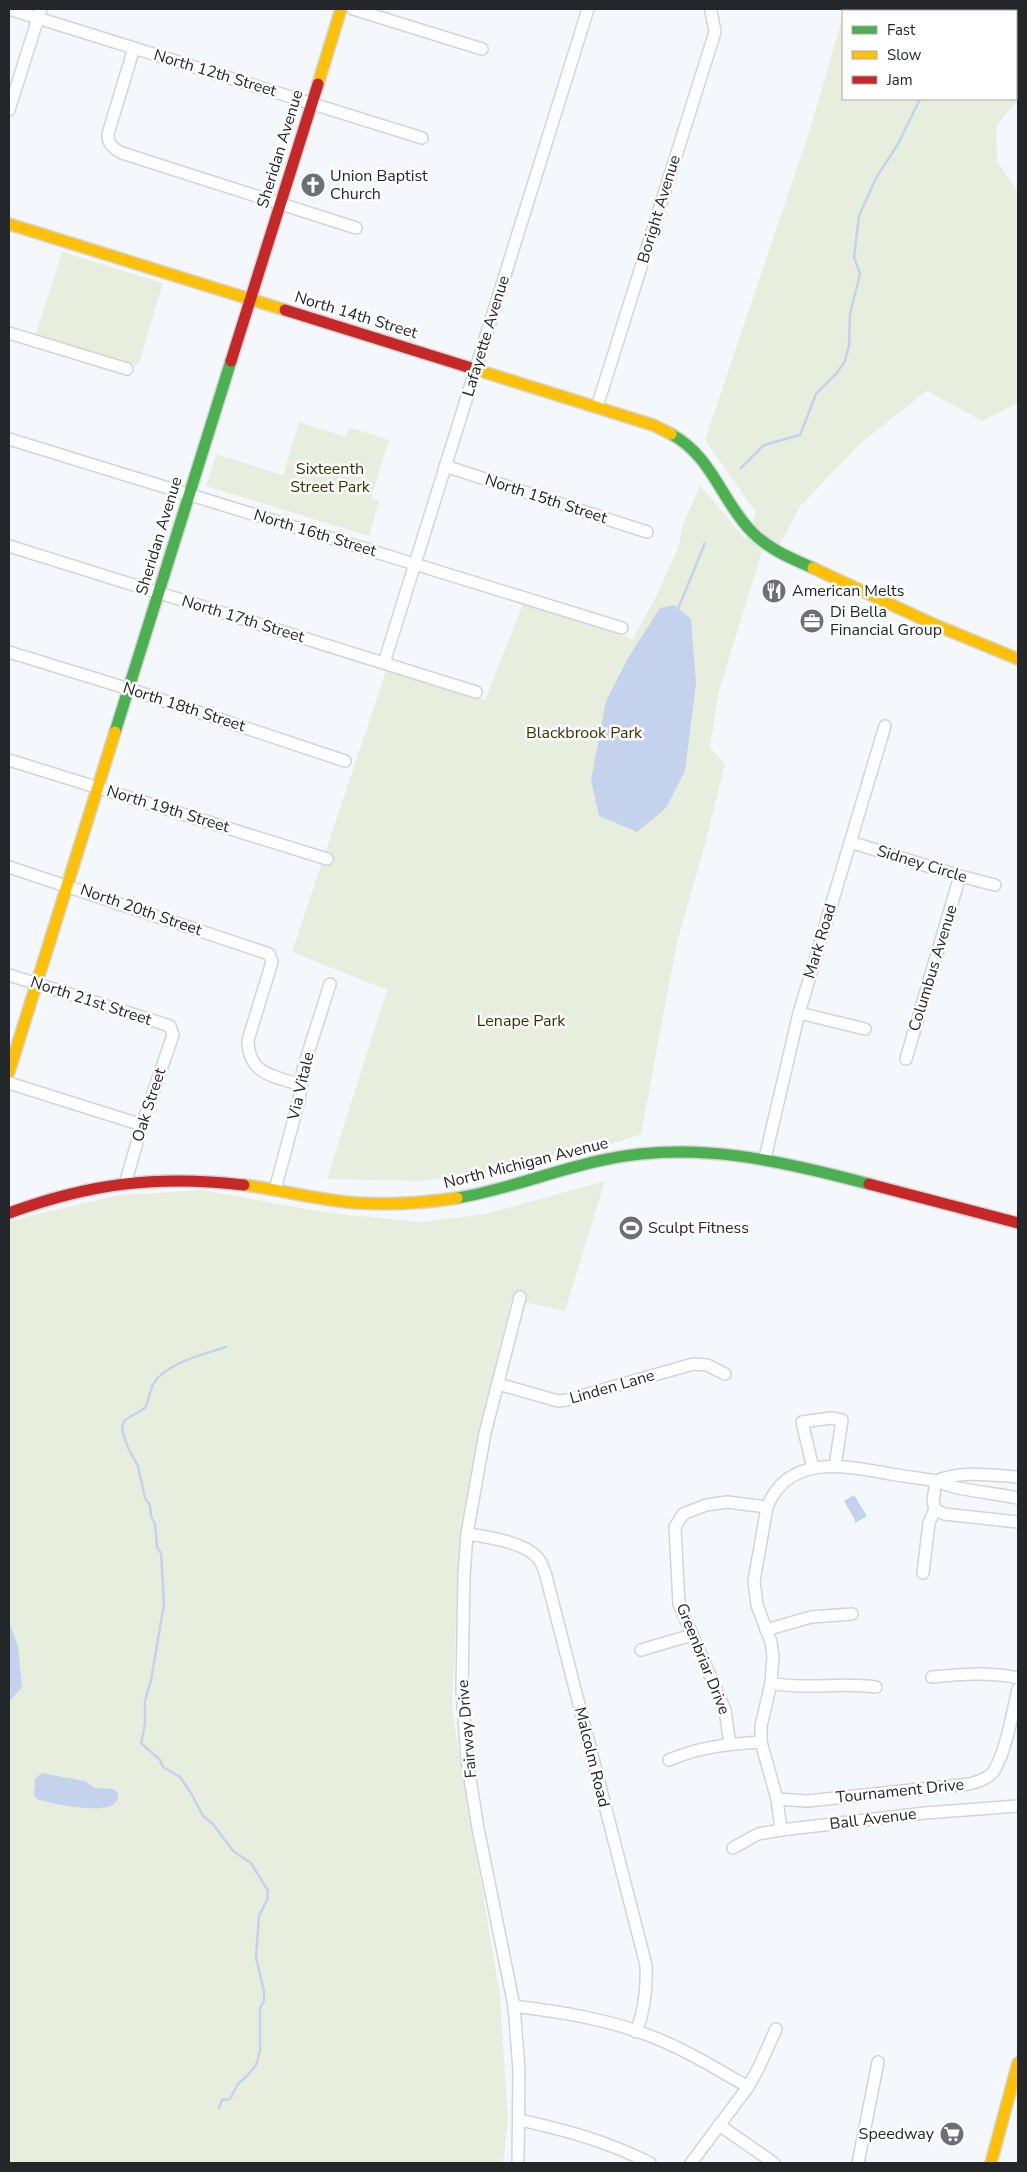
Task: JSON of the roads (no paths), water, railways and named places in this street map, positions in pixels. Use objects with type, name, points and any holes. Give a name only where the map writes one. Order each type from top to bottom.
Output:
[{"type":"main road","name":"Sheridan Avenue","points":[[9,1072],[341,9]]},
{"type":"main road","name":"North 14th Street","points":[[9,224],[653,425],[678,438],[690,447],[711,472],[750,530],[773,550],[932,624],[1018,658]]},
{"type":"main road","name":"North Michigan Avenue","points":[[9,1213],[38,1202],[83,1189],[126,1181],[196,1180],[351,1202],[418,1203],[483,1193],[585,1164],[623,1156],[697,1150],[765,1158],[1018,1223]]},
{"type":"main road","points":[[991,2163],[1018,2063]]},
{"type":"main road","points":[[997,2142],[1002,2163]]},
{"type":"street","name":"North 12th Street","points":[[9,9],[39,13],[134,48],[422,138]]},
{"type":"street","points":[[353,9],[482,49]]},
{"type":"street","name":"Lafayette Avenue","points":[[384,663],[588,9]]},
{"type":"street","name":"Boright Avenue","points":[[597,407],[715,32],[710,11]]},
{"type":"street","points":[[9,110],[39,13]]},
{"type":"street","points":[[134,48],[108,134],[110,145],[122,153],[356,228]]},
{"type":"street","points":[[9,333],[126,369]]},
{"type":"street","name":"North 16th Street","points":[[9,439],[622,628]]},
{"type":"street","name":"North 15th Street","points":[[445,466],[647,532]]},
{"type":"street","name":"North 17th Street","points":[[9,546],[476,692]]},
{"type":"street","name":"North 18th Street","points":[[16,654],[129,689],[345,761]]},
{"type":"street","name":"Mark Road","points":[[765,1158],[799,1013],[885,726]]},
{"type":"street","name":"North 19th Street","points":[[9,760],[327,859]]},
{"type":"street","name":"Sidney Circle","points":[[850,842],[995,885]]},
{"type":"street","name":"North 20th Street","points":[[9,867],[266,952],[271,957],[272,962],[248,1040],[248,1051],[252,1062],[261,1071],[301,1085]]},
{"type":"street","name":"Columbus Avenue","points":[[906,1059],[960,876]]},
{"type":"street","name":"North 21st Street","points":[[9,975],[170,1026],[171,1030]]},
{"type":"street","name":"Via Vitale","points":[[276,1190],[299,1100],[302,1069],[330,984]]},
{"type":"street","points":[[799,1013],[865,1029]]},
{"type":"street","name":"Oak Street","points":[[126,1181],[142,1125],[173,1035],[171,1030]]},
{"type":"street","points":[[9,1083],[142,1125]]},
{"type":"street","name":"Fairway Drive","points":[[518,2163],[520,2120],[519,2070],[514,2006],[478,1828],[467,1760],[462,1690],[464,1576],[467,1534],[485,1433],[520,1297]]},
{"type":"street","name":"Linden Lane","points":[[498,1384],[558,1401],[693,1364],[706,1365],[725,1374]]},
{"type":"street","points":[[812,1468],[802,1422],[815,1419],[831,1418],[842,1420],[835,1466]]},
{"type":"street","points":[[781,1830],[777,1799],[761,1742],[762,1720],[771,1683],[773,1656],[757,1605],[754,1581],[767,1507],[772,1496],[791,1477],[812,1468],[835,1466],[936,1481],[956,1488],[1018,1498]]},
{"type":"street","points":[[936,1481],[948,1475],[966,1473],[1018,1477]]},
{"type":"street","points":[[923,1573],[929,1523],[935,1509],[933,1501],[936,1481]]},
{"type":"street","name":"Greenbriar Drive","points":[[730,1744],[725,1710],[679,1604],[677,1591],[678,1560],[674,1535],[678,1519],[683,1514],[706,1505],[727,1502],[767,1507]]},
{"type":"street","points":[[935,1509],[944,1514],[967,1518],[1018,1522]]},
{"type":"street","name":"Malcolm Road","points":[[467,1534],[503,1540],[531,1553],[540,1560],[546,1576],[646,1965],[647,1984],[644,2004],[636,2032]]},
{"type":"street","points":[[766,1630],[811,1617],[852,1614]]},
{"type":"street","points":[[641,1650],[692,1635]]},
{"type":"street","points":[[932,1677],[998,1674],[1018,1678]]},
{"type":"street","points":[[771,1683],[806,1687],[840,1684],[876,1687]]},
{"type":"street","name":"Tournament Drive","points":[[777,1799],[807,1801],[969,1784],[981,1781],[992,1773],[999,1762],[1018,1689]]},
{"type":"street","points":[[669,1760],[687,1752],[730,1744],[761,1742]]},
{"type":"street","name":"Ball Avenue","points":[[732,1848],[758,1834],[781,1830],[925,1813],[1018,1806]]},
{"type":"street","points":[[514,2006],[594,2018],[652,2036],[691,2055],[748,2087]]},
{"type":"street","points":[[691,2163],[748,2087],[776,2029]]},
{"type":"street","points":[[858,2163],[878,2062]]},
{"type":"street","points":[[520,2120],[590,2137],[613,2145],[650,2163]]},
{"type":"street","points":[[719,2125],[774,2163]]},
{"type":"water","points":[[674,605],[691,619],[696,684],[685,771],[666,808],[637,832],[599,816],[591,780],[606,701],[628,658],[660,608]]},
{"type":"water","points":[[854,1495],[867,1516],[855,1523],[844,1501]]},
{"type":"water","points":[[9,1622],[18,1646],[22,1687],[9,1702]]},
{"type":"water","points":[[42,1773],[84,1781],[95,1788],[113,1789],[118,1793],[118,1799],[108,1807],[88,1808],[37,1799],[34,1795],[35,1779]]},
{"type":"waterway","points":[[741,468],[764,445],[800,435],[816,394],[836,374],[845,361],[849,346],[850,314],[860,274],[854,257],[859,216],[876,178],[898,144],[920,100]]},
{"type":"waterway","points":[[678,609],[705,543]]},
{"type":"waterway","points":[[219,2108],[222,2100],[230,2099],[238,2084],[256,2065],[260,2051],[260,2008],[264,2001],[264,1992],[256,1957],[259,1916],[267,1900],[268,1891],[251,1863],[233,1851],[213,1824],[203,1816],[180,1777],[163,1767],[160,1760],[141,1743],[145,1725],[145,1701],[151,1680],[164,1604],[161,1553],[157,1547],[155,1524],[151,1516],[150,1505],[145,1498],[138,1466],[128,1448],[122,1426],[125,1420],[145,1408],[154,1383],[167,1370],[197,1356],[226,1347]]},
{"type":"place","name":"Union Baptist Church","points":[[313,185]]},
{"type":"place","name":"American Melts","points":[[774,591]]},
{"type":"place","name":"Di Bella Financial Group","points":[[812,621]]},
{"type":"place","name":"Sculpt Fitness","points":[[631,1228]]},
{"type":"place","name":"Speedway","points":[[952,2134]]},
{"type":"park label","name":"Sixteenth Street Park","points":[[330,478]]},
{"type":"park label","name":"Blackbrook Park","points":[[584,733]]},
{"type":"park label","name":"Lenape Park","points":[[521,1021]]}]
